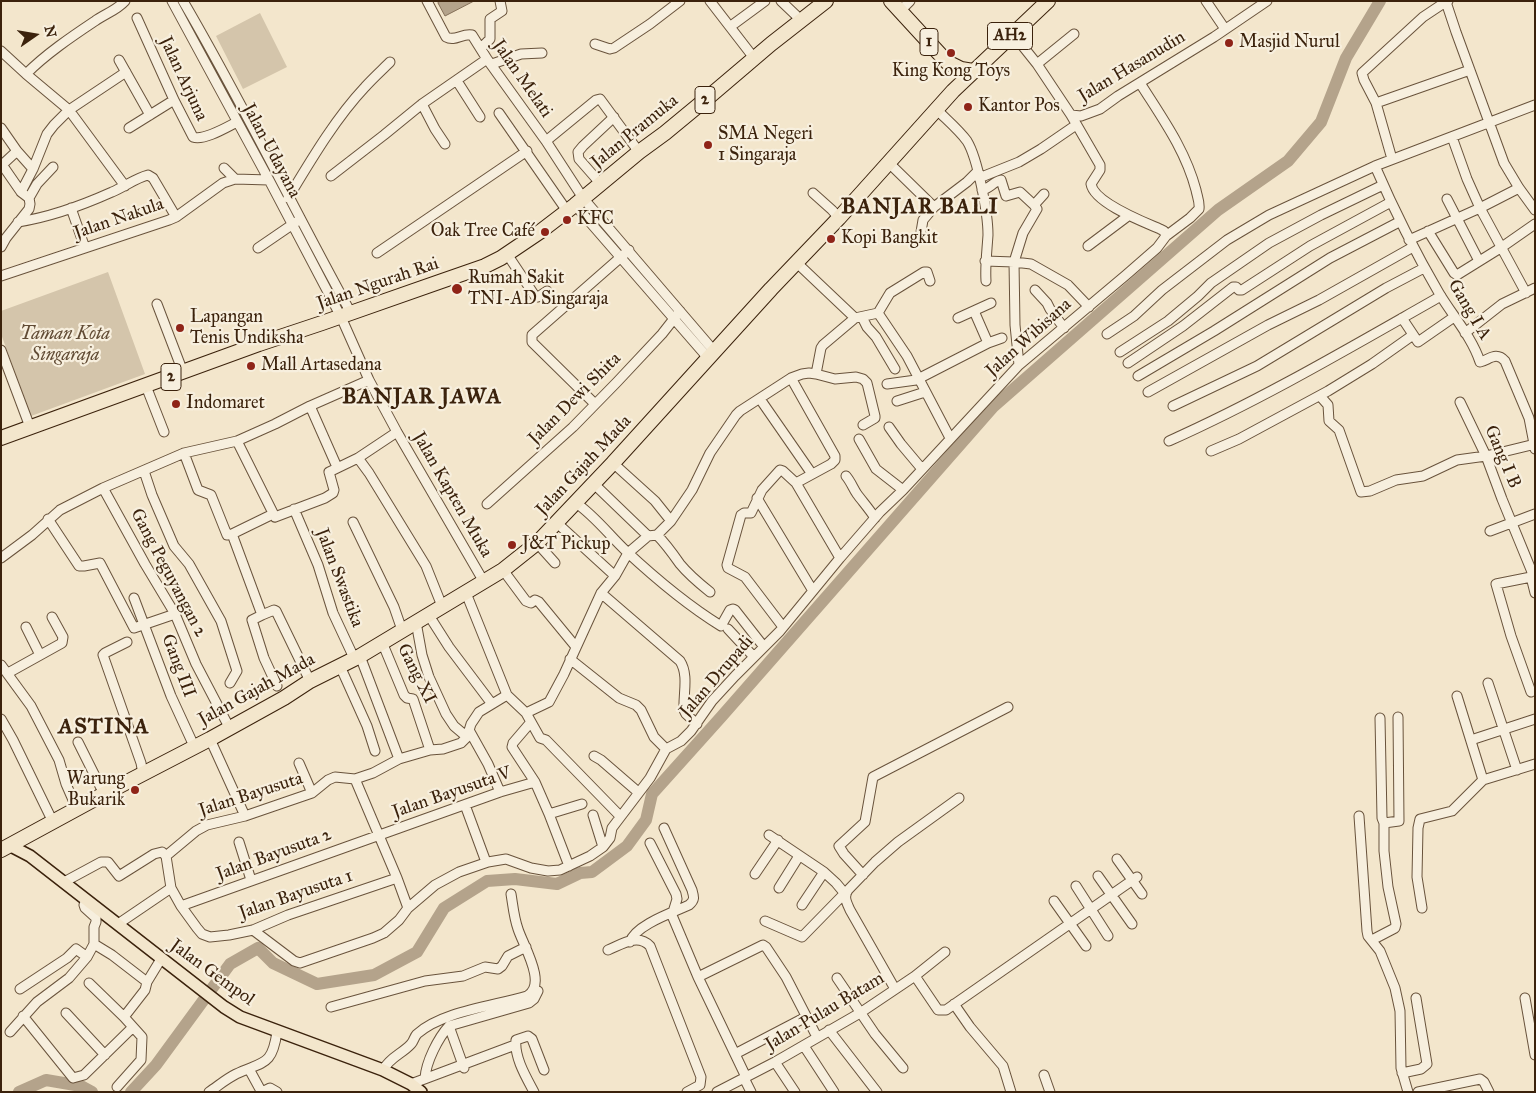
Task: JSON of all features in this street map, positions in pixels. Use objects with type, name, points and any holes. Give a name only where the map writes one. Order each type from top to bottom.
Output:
[{"type":"highway","name":"Jalan Pramuka","points":[[575,205],[826,1]]},
{"type":"highway","name":"AH2","points":[[973,71],[1047,1]]},
{"type":"highway","name":"1","points":[[895,6],[946,62],[961,69],[973,71]]},
{"type":"highway","points":[[946,62],[955,81],[953,91]]},
{"type":"highway","name":"Jalan Gajah Mada","points":[[4,845],[26,837],[210,739],[284,698],[310,681],[357,657],[504,570],[537,543],[576,503],[973,71]]},
{"type":"highway","name":"Jalan Ngurah Rai","points":[[1,438],[259,344],[484,266],[507,254],[575,205]]},
{"type":"main road","points":[[26,837],[30,856]]},
{"type":"main road","name":"Jalan Gempol","points":[[4,845],[30,856],[161,959],[240,1018],[382,1070],[416,1088]]},
{"type":"street","points":[[26,74],[64,43],[99,18],[121,6],[125,1]]},
{"type":"street","name":"Jalan Udayana","points":[[172,1],[292,225],[346,315]]},
{"type":"street","name":"Jalan Udayana","points":[[183,1],[208,44],[300,218],[346,315]]},
{"type":"street","name":"Jalan Melati","points":[[427,1],[446,36],[452,39],[467,34],[472,35],[546,141],[575,205]]},
{"type":"street","points":[[481,48],[490,39],[490,19],[502,10],[500,1]]},
{"type":"street","points":[[595,44],[610,49],[614,48],[680,1]]},
{"type":"street","points":[[710,1],[754,58]]},
{"type":"street","points":[[731,26],[765,1]]},
{"type":"street","points":[[782,1],[802,21]]},
{"type":"street","points":[[895,6],[910,1]]},
{"type":"street","points":[[1206,1],[1225,29]]},
{"type":"street","name":"Jalan Hasanudin","points":[[1013,34],[1037,64],[1071,115],[1077,117],[1089,114],[1140,83],[1267,1]]},
{"type":"street","points":[[1392,159],[1376,104],[1364,80],[1363,72],[1423,17],[1447,2],[1504,164],[1535,210]]},
{"type":"street","name":"Jalan Arjuna","points":[[137,18],[191,134],[198,138],[204,137],[238,122]]},
{"type":"street","points":[[1037,64],[1074,34]]},
{"type":"street","points":[[198,49],[208,44]]},
{"type":"street","points":[[1,51],[69,110],[125,186]]},
{"type":"street","points":[[330,176],[422,104],[489,61],[521,54],[542,53]]},
{"type":"street","points":[[119,60],[150,115]]},
{"type":"street","points":[[288,198],[338,120],[364,87],[390,62]]},
{"type":"street","points":[[1376,104],[1470,70]]},
{"type":"street","points":[[25,195],[47,134],[69,110],[126,72]]},
{"type":"street","points":[[457,80],[480,117]]},
{"type":"street","name":"Jalan Wibisana","points":[[903,490],[1018,365],[1064,328],[1151,253],[1166,236],[1199,209],[1200,205],[1192,173],[1183,153],[1140,83]]},
{"type":"street","points":[[546,141],[598,99],[602,100],[639,152]]},
{"type":"street","points":[[129,128],[174,100]]},
{"type":"street","points":[[422,104],[445,144]]},
{"type":"street","points":[[1107,334],[1134,316],[1162,290],[1227,240],[1269,214],[1392,159],[1535,105]]},
{"type":"street","points":[[937,110],[965,139],[970,147],[978,174],[988,233],[985,261],[986,281]]},
{"type":"street","points":[[499,113],[526,151],[673,319],[711,355]]},
{"type":"street","points":[[1071,115],[1100,165],[1100,170],[1092,184],[1093,191],[1128,216],[1160,228],[1166,236]]},
{"type":"street","points":[[600,184],[579,158],[578,152],[614,117]]},
{"type":"street","points":[[921,232],[923,220],[934,207],[978,174],[1019,162],[1076,125]]},
{"type":"street","points":[[1,128],[17,151],[33,169]]},
{"type":"street","points":[[243,133],[253,128]]},
{"type":"street","points":[[1452,137],[1480,208],[1502,248],[1530,290],[1502,304],[1465,333]]},
{"type":"street","points":[[1,247],[29,209],[30,204],[2,164],[17,151]]},
{"type":"street","points":[[376,253],[526,151]]},
{"type":"street","points":[[889,163],[934,207]]},
{"type":"street","points":[[25,195],[53,166]]},
{"type":"street","name":"Gang I A","points":[[1375,166],[1399,222],[1440,296],[1465,333],[1480,362],[1495,356],[1501,357],[1505,361],[1528,414],[1534,446]]},
{"type":"street","points":[[224,168],[235,179]]},
{"type":"street","points":[[18,222],[35,220],[71,208],[148,175],[153,178],[176,217]]},
{"type":"street","name":"Jalan Nakula","points":[[1,276],[176,217],[223,183],[235,179],[269,180]]},
{"type":"street","points":[[982,190],[987,189],[992,183],[1001,180],[1006,196],[1020,192],[1036,207],[1036,211],[1023,233],[1014,262],[1018,365]]},
{"type":"street","points":[[1120,352],[1168,321],[1211,284],[1269,243],[1321,214],[1383,185]]},
{"type":"street","points":[[1148,392],[1268,325],[1319,300],[1411,244],[1428,231],[1457,219],[1519,188]]},
{"type":"street","points":[[813,192],[839,218]]},
{"type":"street","points":[[1034,205],[1044,194]]},
{"type":"street","points":[[1447,198],[1479,261]]},
{"type":"street","points":[[1128,363],[1182,326],[1233,287],[1236,286],[1239,290],[1242,290],[1310,246],[1391,202]]},
{"type":"street","points":[[575,205],[629,250],[680,311],[711,355]]},
{"type":"street","points":[[71,208],[85,248]]},
{"type":"street","points":[[1088,246],[1128,216]]},
{"type":"street","points":[[258,248],[300,218]]},
{"type":"street","points":[[1138,376],[1330,258],[1399,222]]},
{"type":"street","points":[[1428,231],[1456,274],[1461,274],[1535,224]]},
{"type":"street","points":[[595,404],[532,342],[531,338],[532,335],[629,250]]},
{"type":"street","points":[[507,254],[535,296],[538,297],[547,291]]},
{"type":"street","points":[[985,261],[1030,264],[1068,285],[1088,307]]},
{"type":"street","points":[[797,263],[867,327],[876,337],[896,369]]},
{"type":"street","points":[[1173,406],[1257,366],[1386,288],[1424,268]]},
{"type":"street","points":[[816,374],[823,345],[858,318],[878,313],[890,293],[924,272],[928,274],[930,281]]},
{"type":"street","points":[[1035,290],[1047,302],[1064,328]]},
{"type":"street","points":[[1169,441],[1258,399],[1440,296]]},
{"type":"street","points":[[958,318],[991,303]]},
{"type":"street","points":[[157,304],[183,372]]},
{"type":"street","name":"Jalan Dewi Shita","points":[[487,504],[595,404],[662,334],[680,311]]},
{"type":"street","points":[[974,311],[988,343]]},
{"type":"street","points":[[878,313],[919,378],[950,438]]},
{"type":"street","name":"Jalan Kapten Muka","points":[[346,315],[369,380],[484,582]]},
{"type":"street","points":[[1402,318],[1418,342],[1454,317]]},
{"type":"street","points":[[1211,451],[1239,439],[1320,396],[1372,364],[1413,335]]},
{"type":"street","points":[[887,384],[919,378],[988,343],[1002,338]]},
{"type":"street","points":[[1,350],[30,427]]},
{"type":"street","points":[[526,713],[549,702],[601,593],[615,576],[628,553],[653,536],[671,520],[692,490],[710,453],[736,415],[791,378],[809,373],[835,379],[856,377],[865,381],[875,417],[863,425]]},
{"type":"street","points":[[791,378],[835,456],[833,462],[796,482]]},
{"type":"street","points":[[1,545],[4,556],[32,536],[48,519],[60,510],[103,488],[184,453],[237,441],[369,380]]},
{"type":"street","points":[[146,386],[164,432]]},
{"type":"street","points":[[897,401],[925,392]]},
{"type":"street","points":[[1320,396],[1328,405],[1329,421],[1339,430],[1361,492],[1370,491],[1396,480],[1423,476],[1457,460],[1534,446]]},
{"type":"street","points":[[760,399],[812,474]]},
{"type":"street","name":"Gang I B","points":[[1460,402],[1486,456],[1533,573],[1535,593]]},
{"type":"street","points":[[310,406],[338,467]]},
{"type":"street","points":[[889,427],[922,469]]},
{"type":"street","points":[[230,535],[274,515],[325,498],[333,493],[334,490],[329,472],[358,458],[397,432]]},
{"type":"street","points":[[859,439],[876,469],[903,490]]},
{"type":"street","points":[[237,441],[274,515]]},
{"type":"street","points":[[184,453],[198,490],[211,495],[230,535],[262,615]]},
{"type":"street","points":[[358,458],[426,566],[442,606]]},
{"type":"street","points":[[613,463],[655,501],[671,520]]},
{"type":"street","points":[[783,627],[745,577],[727,566],[741,515],[751,513],[762,490],[780,470],[784,471],[796,482],[840,558]]},
{"type":"street","points":[[144,471],[174,546],[189,564],[221,621],[237,671],[230,683]]},
{"type":"street","points":[[846,476],[876,518]]},
{"type":"street","points":[[593,483],[653,536],[670,548],[694,579],[710,592]]},
{"type":"street","name":"Gang Peguyangan 2","points":[[103,488],[175,614],[196,664],[229,727]]},
{"type":"street","name":"Jalan Drupadi","points":[[252,930],[294,961],[300,962],[384,933],[408,908],[435,885],[459,872],[486,862],[506,859],[531,868],[548,871],[560,870],[590,856],[610,838],[612,828],[650,778],[666,749],[681,741],[697,724],[712,701],[783,627],[840,558],[903,490]]},
{"type":"street","points":[[757,498],[812,591]]},
{"type":"street","points":[[576,503],[590,514],[628,553],[684,600],[721,626],[730,610],[733,609],[764,647]]},
{"type":"street","name":"Jalan Swastika","points":[[294,509],[318,565],[333,612],[357,657],[399,759]]},
{"type":"street","points":[[1490,531],[1535,514]]},
{"type":"street","points":[[48,519],[80,566],[100,563],[132,627],[136,628],[175,614]]},
{"type":"street","points":[[352,522],[394,607],[402,630]]},
{"type":"street","points":[[557,523],[615,576]]},
{"type":"street","points":[[537,543],[555,563]]},
{"type":"street","points":[[504,570],[526,601],[530,603],[535,600],[539,602],[576,647]]},
{"type":"street","points":[[1530,692],[1496,584],[1533,573]]},
{"type":"street","points":[[466,593],[507,694],[526,713],[540,738],[546,740],[620,816]]},
{"type":"street","points":[[601,593],[680,660],[684,675],[684,710],[697,724]]},
{"type":"street","name":"Gang III","points":[[134,598],[171,696],[194,746]]},
{"type":"street","points":[[277,686],[264,658],[252,620],[274,610],[310,681]]},
{"type":"street","points":[[428,614],[492,704]]},
{"type":"street","points":[[8,673],[62,643],[64,637],[52,617]]},
{"type":"street","points":[[416,622],[422,655],[429,677],[446,714],[454,726],[468,734],[488,764],[500,792]]},
{"type":"street","points":[[26,627],[40,655]]},
{"type":"street","points":[[728,629],[754,657]]},
{"type":"street","points":[[126,642],[103,655],[141,763],[142,774]]},
{"type":"street","name":"Gang XI","points":[[382,642],[404,695],[407,698],[413,699],[430,750]]},
{"type":"street","points":[[570,659],[619,698],[636,705],[641,710],[654,737],[666,749]]},
{"type":"street","points":[[1,665],[31,706],[59,760],[66,784],[77,809]]},
{"type":"street","points":[[340,666],[375,751]]},
{"type":"street","points":[[1488,683],[1517,770]]},
{"type":"street","name":"Jalan Bayusuta","points":[[166,856],[202,827],[245,816],[312,793],[328,780],[335,777],[355,779],[373,773],[399,759],[461,743],[468,734],[470,724],[479,712],[507,694]]},
{"type":"street","points":[[1458,696],[1483,780]]},
{"type":"street","points":[[863,875],[839,846],[865,822],[873,777],[1008,707]]},
{"type":"street","points":[[1384,823],[1398,821],[1398,717]]},
{"type":"street","points":[[1372,940],[1395,928],[1396,924],[1388,887],[1384,851],[1380,718]]},
{"type":"street","points":[[1,719],[53,822]]},
{"type":"street","points":[[1471,740],[1535,719]]},
{"type":"street","points":[[531,722],[513,743],[512,747],[535,782]]},
{"type":"street","points":[[210,739],[245,816]]},
{"type":"street","points":[[78,742],[104,794]]},
{"type":"street","points":[[594,756],[638,792]]},
{"type":"street","points":[[299,763],[312,793]]},
{"type":"street","points":[[1422,908],[1417,877],[1418,828],[1420,819],[1452,811],[1483,780],[1535,764]]},
{"type":"street","points":[[355,779],[408,908]]},
{"type":"street","name":"Jalan Bayusuta V","points":[[378,836],[500,792],[535,782],[569,866]]},
{"type":"street","points":[[765,921],[802,937],[881,856],[906,835],[959,798]]},
{"type":"street","points":[[549,814],[582,804]]},
{"type":"street","points":[[465,805],[486,862]]},
{"type":"street","points":[[593,815],[602,847]]},
{"type":"street","points":[[1359,816],[1367,931],[1380,951],[1392,978],[1399,1001],[1402,1073],[1408,1092]]},
{"type":"street","points":[[630,942],[634,934],[643,927],[689,905],[693,901],[692,890],[664,828]]},
{"type":"street","points":[[769,835],[824,872],[836,883],[845,894],[850,910],[895,989]]},
{"type":"street","name":"Jalan Bayusuta 2","points":[[181,906],[378,836]]},
{"type":"street","points":[[755,874],[778,840]]},
{"type":"street","points":[[239,842],[251,880]]},
{"type":"street","points":[[650,843],[676,894],[677,899],[672,913],[698,977],[751,1092]]},
{"type":"street","points":[[64,882],[101,862],[108,862],[119,876],[154,854],[162,852],[166,856],[170,888],[118,924]]},
{"type":"street","points":[[779,888],[799,856]]},
{"type":"street","points":[[1117,859],[1135,879],[1142,894]]},
{"type":"street","points":[[802,905],[824,872]]},
{"type":"street","points":[[1098,876],[1132,924]]},
{"type":"street","name":"Jalan Bayusuta 1","points":[[170,888],[202,934],[210,937],[252,930],[288,915],[397,878]]},
{"type":"street","points":[[915,976],[938,1010],[946,1010],[1135,879]]},
{"type":"street","points":[[1076,886],[1108,936]]},
{"type":"street","points":[[382,1070],[390,1060],[412,1043],[415,1035],[437,1022],[531,994],[535,989],[536,983],[526,947],[517,927],[511,894]]},
{"type":"street","points":[[10,1032],[36,1002],[69,978],[87,957],[94,944],[96,920],[85,908],[86,900]]},
{"type":"street","points":[[1054,901],[1086,946]]},
{"type":"street","points":[[608,950],[638,939],[645,941],[650,946],[701,1077],[700,1085],[687,1092]]},
{"type":"street","points":[[94,944],[112,955],[147,982]]},
{"type":"street","points":[[698,977],[763,945],[786,977],[817,1037]]},
{"type":"street","points":[[331,1007],[425,981],[463,976],[485,968],[498,969],[508,956],[526,947]]},
{"type":"street","points":[[20,989],[67,958],[76,949],[87,957]]},
{"type":"street","name":"Jalan Pulau Batam","points":[[717,1092],[776,1062],[860,1013],[915,976],[944,952]]},
{"type":"street","points":[[124,1017],[145,990],[147,982],[161,959]]},
{"type":"street","points":[[425,1078],[425,1070],[429,1060],[449,1026],[529,1003],[538,992],[539,983],[536,970],[538,965]]},
{"type":"street","points":[[837,978],[875,1034],[903,1068]]},
{"type":"street","points":[[89,983],[142,1037],[141,1060],[117,1086]]},
{"type":"street","points":[[1402,1073],[1421,1069],[1426,1064],[1416,998]]},
{"type":"street","points":[[1525,998],[1535,1054]]},
{"type":"street","points":[[954,1004],[975,1034],[1003,1066],[1011,1092]]},
{"type":"street","points":[[66,1013],[105,1055]]},
{"type":"street","points":[[23,1016],[73,1078],[84,1075],[132,1028]]},
{"type":"street","points":[[735,1054],[806,1017]]},
{"type":"street","points":[[449,1026],[463,1066]]},
{"type":"street","points":[[829,1030],[877,1092]]},
{"type":"street","points":[[209,1092],[234,1075],[263,1063],[270,1057],[277,1032]]},
{"type":"street","points":[[534,1092],[523,1070],[516,1047],[516,1040],[528,1036],[530,1038],[544,1070]]},
{"type":"street","points":[[804,1046],[834,1092]]},
{"type":"street","points":[[416,1088],[425,1078],[516,1047]]},
{"type":"street","points":[[776,1062],[795,1092]]},
{"type":"street","points":[[416,1088],[463,1066]]},
{"type":"street","points":[[249,1069],[260,1091],[270,1088],[277,1092]]},
{"type":"street","points":[[1044,1075],[1050,1092]]},
{"type":"street","points":[[1418,1092],[1480,1079],[1484,1082],[1489,1092]]},
{"type":"green space","points":[[260,13],[287,67],[243,89],[216,36]]},
{"type":"green space","name":"Taman Kota Singaraja","points":[[108,272],[145,374],[31,416],[1,334],[1,311]]},
{"type":"shaded area","points":[[441,1],[474,1],[445,16],[438,3]]},
{"type":"waterway","points":[[131,1092],[156,1065],[230,964],[258,948],[273,963],[317,984],[374,975],[417,952],[444,908],[487,881],[515,879],[557,884],[580,873],[592,872],[627,846],[646,820],[652,794],[993,407],[1218,210],[1288,161],[1321,122],[1346,58],[1380,1]]},
{"type":"waterway","points":[[19,1092],[46,1080],[81,1086],[92,1092]]},
{"type":"place","name":"Masjid Nurul","points":[[1229,43]]},
{"type":"place","name":"King Kong Toys","points":[[951,53]]},
{"type":"place","name":"Kantor Pos","points":[[968,107]]},
{"type":"place","name":"SMA Negeri 1 Singaraja","points":[[708,145]]},
{"type":"place","name":"KFC","points":[[567,220]]},
{"type":"place","name":"Oak Tree Café","points":[[545,232]]},
{"type":"place","name":"Kopi Bangkit","points":[[831,239]]},
{"type":"place","name":"Rumah Sakit TNI-AD Singaraja","points":[[457,289]]},
{"type":"place","name":"Lapangan Tenis Undiksha","points":[[180,328]]},
{"type":"place","name":"Mall Artasedana","points":[[251,366]]},
{"type":"place","name":"Indomaret","points":[[176,404]]},
{"type":"place","name":"J&T Pickup","points":[[512,545]]},
{"type":"place","name":"Warung Bukarik","points":[[135,790]]},
{"type":"district","name":"BANJAR BALI","points":[[920,208]]},
{"type":"district","name":"BANJAR JAWA","points":[[422,398]]},
{"type":"district","name":"ASTINA","points":[[104,728]]}]
